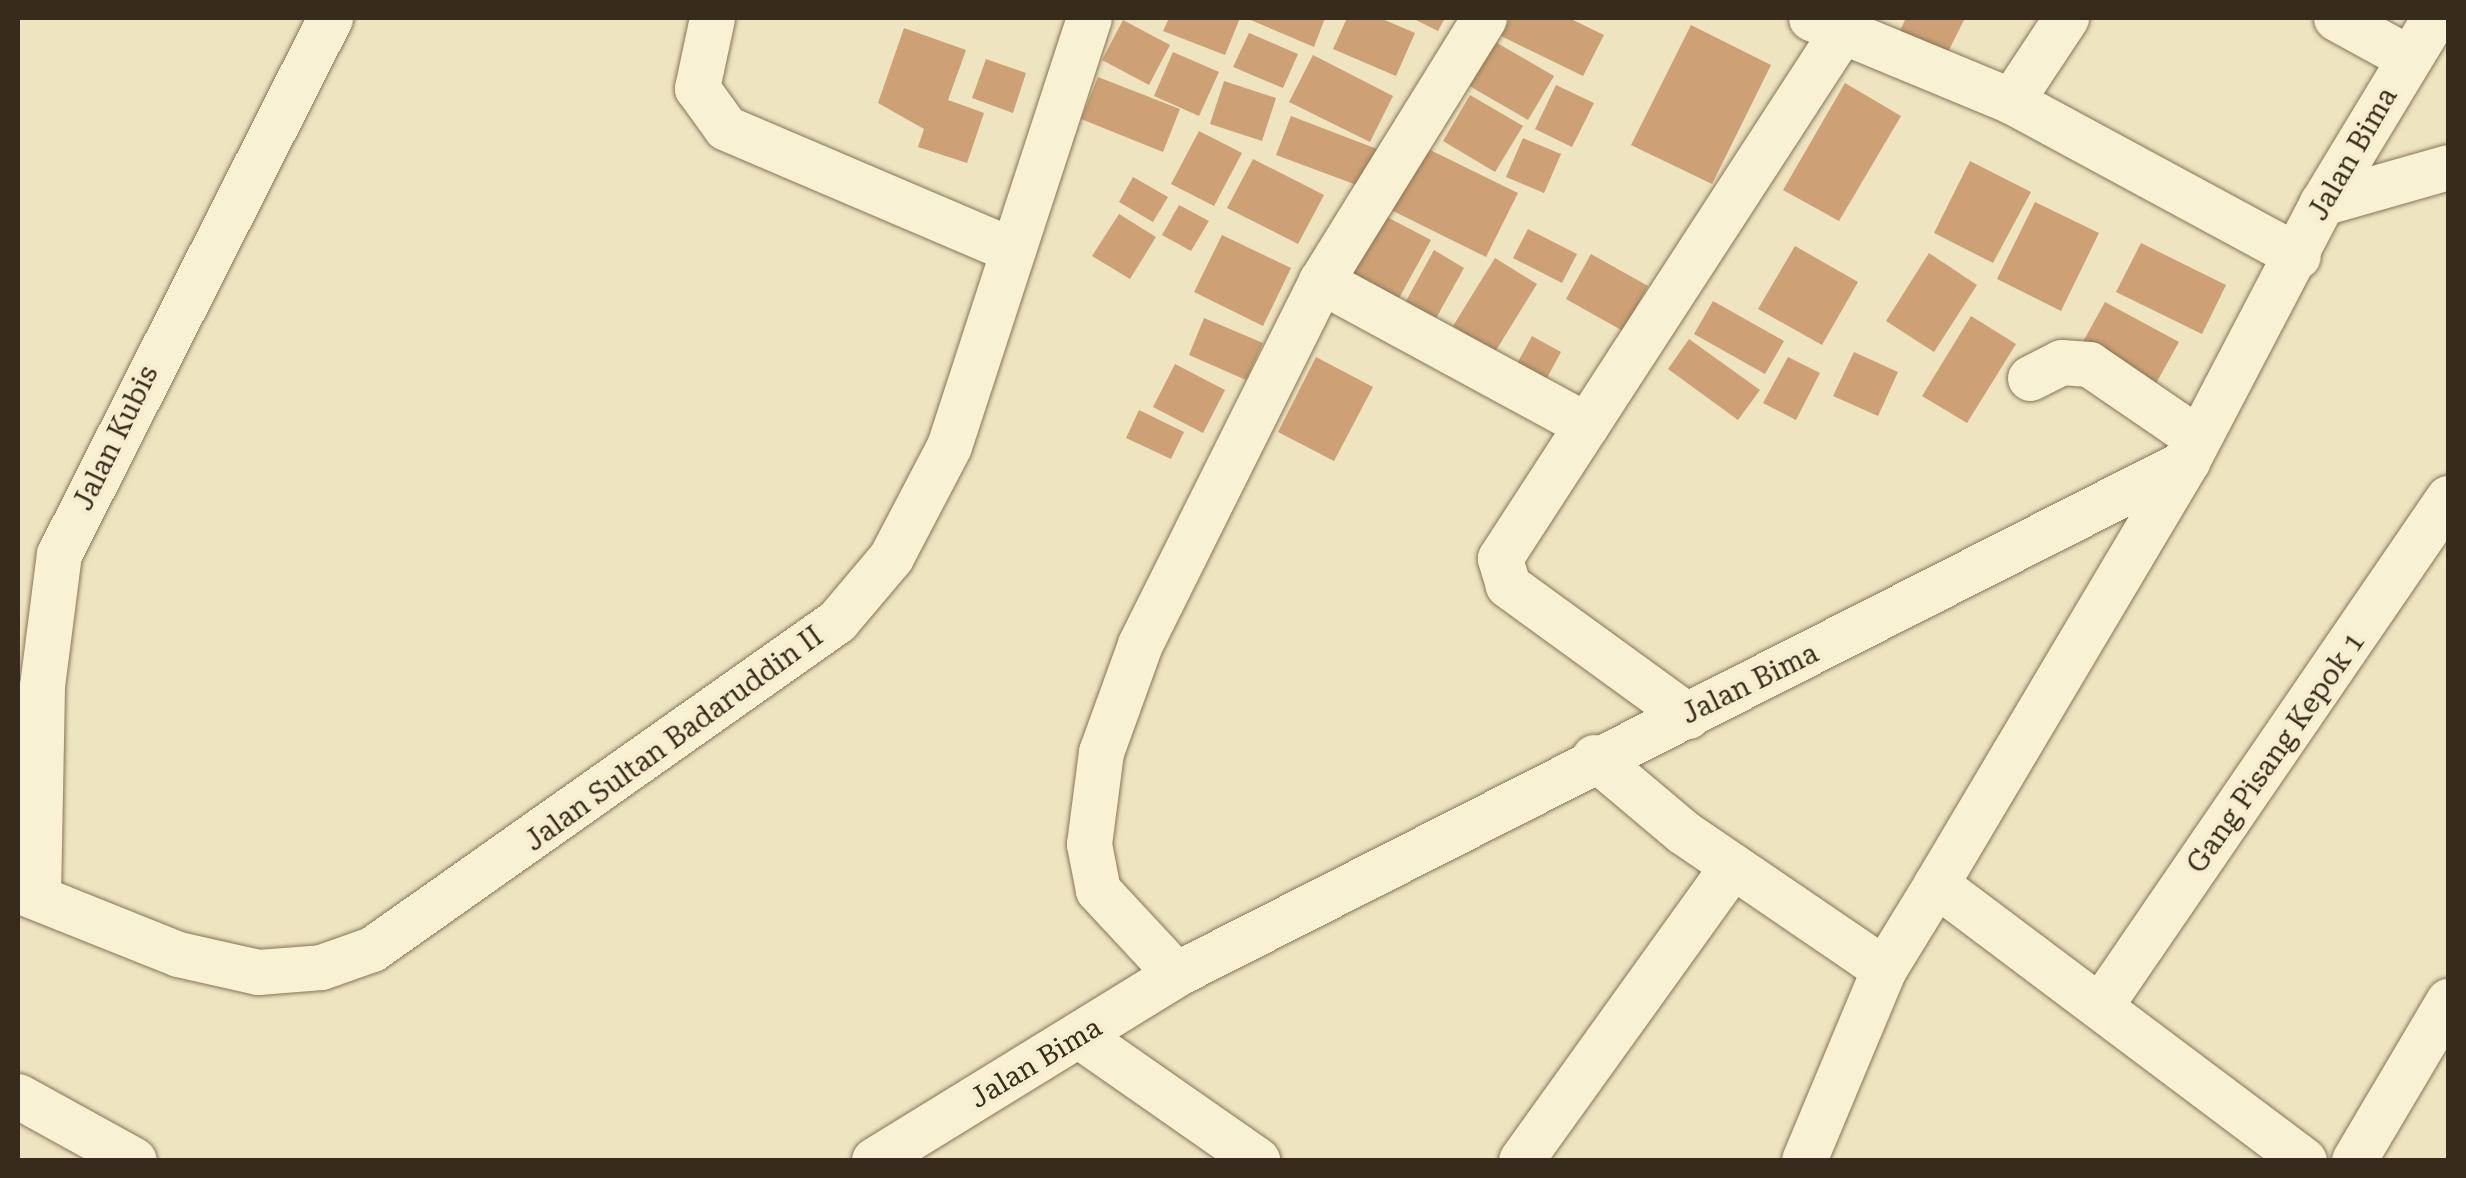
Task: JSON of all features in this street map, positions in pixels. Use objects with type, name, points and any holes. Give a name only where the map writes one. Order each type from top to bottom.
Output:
[{"type":"street","name":"Jalan Kubis","points":[[28,893],[35,603],[330,18]]},
{"type":"street","points":[[712,18],[697,88],[726,128],[1012,250]]},
{"type":"street","name":"Jalan Sultan Badaruddin II","points":[[28,893],[178,954],[258,972],[321,967],[372,950],[837,621],[891,557],[948,446],[1089,18]]},
{"type":"street","points":[[1176,974],[1098,890],[1089,844],[1101,752],[1140,644],[1321,281],[1484,18]]},
{"type":"street","points":[[2010,101],[2066,18]]},
{"type":"street","points":[[2336,18],[2408,58]]},
{"type":"street","name":"Jalan Bima","points":[[874,1160],[1082,1037],[1176,974],[1594,756],[1688,716],[2192,449],[2298,256],[2322,203],[2434,18]]},
{"type":"street","points":[[1688,716],[1508,585],[1499,568],[1826,26],[2010,101],[2298,256]]},
{"type":"street","points":[[2322,203],[2448,166]]},
{"type":"street","points":[[1321,281],[1586,425]]},
{"type":"street","points":[[1804,1160],[1884,969],[2192,449],[2089,364],[2061,362],[2030,378]]},
{"type":"street","name":"Gang Pisang Kepok 1","points":[[2100,1006],[2448,498]]},
{"type":"street","points":[[1594,756],[1732,866],[1884,969]]},
{"type":"street","points":[[1521,1160],[1732,866]]},
{"type":"street","points":[[1936,884],[2304,1160]]},
{"type":"street","points":[[2354,1160],[2448,1002]]},
{"type":"street","points":[[1082,1037],[1257,1160]]},
{"type":"street","points":[[18,1096],[134,1160]]},
{"type":"building","points":[[1169,18],[1240,18],[1225,55],[1163,31]]},
{"type":"building","points":[[1246,18],[1325,18],[1314,47]]},
{"type":"building","points":[[1347,18],[1380,18],[1415,33],[1396,76],[1333,49]]},
{"type":"building","points":[[1412,18],[1445,18],[1438,31]]},
{"type":"building","points":[[1510,18],[1569,18],[1604,35],[1583,76],[1501,36]]},
{"type":"building","points":[[1906,18],[1965,18],[1943,62],[1896,39]]},
{"type":"building","points":[[1123,20],[1170,45],[1149,85],[1102,60]]},
{"type":"building","points":[[1691,25],[1771,65],[1712,184],[1631,145]]},
{"type":"building","points":[[904,28],[966,50],[948,100],[984,113],[967,163],[918,147],[924,129],[878,103]]},
{"type":"building","points":[[1249,33],[1298,54],[1283,88],[1233,67]]},
{"type":"building","points":[[1492,40],[1554,76],[1528,120],[1466,84]]},
{"type":"building","points":[[1173,52],[1219,72],[1199,116],[1154,96]]},
{"type":"building","points":[[1313,55],[1393,96],[1370,142],[1289,102]]},
{"type":"building","points":[[986,59],[1026,73],[1013,113],[972,98]]},
{"type":"building","points":[[1098,77],[1180,109],[1163,152],[1081,119]]},
{"type":"building","points":[[1224,81],[1276,98],[1262,141],[1210,124]]},
{"type":"building","points":[[1845,83],[1901,116],[1839,221],[1783,190]]},
{"type":"building","points":[[1556,85],[1594,103],[1572,147],[1535,129]]},
{"type":"building","points":[[1470,95],[1523,126],[1495,172],[1443,141]]},
{"type":"building","points":[[1291,116],[1377,149],[1362,187],[1276,155]]},
{"type":"building","points":[[1199,131],[1242,153],[1214,206],[1171,184]]},
{"type":"building","points":[[1523,138],[1561,154],[1544,193],[1506,177]]},
{"type":"building","points":[[1424,147],[1518,193],[1486,257],[1391,210]]},
{"type":"building","points":[[1253,159],[1324,195],[1298,244],[1227,208]]},
{"type":"building","points":[[1970,161],[2031,192],[1993,263],[1934,233]]},
{"type":"building","points":[[1133,177],[1168,197],[1153,222],[1119,202]]},
{"type":"building","points":[[2035,202],[2099,233],[2061,311],[1997,279]]},
{"type":"building","points":[[1179,205],[1209,221],[1191,251],[1162,235]]},
{"type":"building","points":[[1119,214],[1156,237],[1130,279],[1092,256]]},
{"type":"building","points":[[1385,216],[1431,240],[1393,309],[1347,285]]},
{"type":"building","points":[[1528,229],[1577,254],[1562,283],[1513,258]]},
{"type":"building","points":[[1222,235],[1291,268],[1263,326],[1194,292]]},
{"type":"building","points":[[2141,243],[2226,285],[2202,334],[2116,292]]},
{"type":"building","points":[[1795,246],[1858,282],[1822,345],[1758,309]]},
{"type":"building","points":[[1434,250],[1464,268],[1430,329],[1400,312]]},
{"type":"building","points":[[1929,253],[1977,285],[1934,352],[1886,321]]},
{"type":"building","points":[[1591,254],[1648,286],[1623,331],[1566,299]]},
{"type":"building","points":[[1495,258],[1537,284],[1495,352],[1453,326]]},
{"type":"building","points":[[1713,301],[1784,341],[1765,374],[1694,334]]},
{"type":"building","points":[[2105,302],[2179,342],[2154,387],[2080,347]]},
{"type":"building","points":[[1971,316],[2016,344],[1967,423],[1922,396]]},
{"type":"building","points":[[1204,318],[1263,343],[1246,380],[1189,355]]},
{"type":"building","points":[[1532,336],[1561,352],[1541,389],[1512,373]]},
{"type":"building","points":[[1689,339],[1760,390],[1738,420],[1668,369]]},
{"type":"building","points":[[1854,352],[1898,372],[1878,416],[1833,396]]},
{"type":"building","points":[[1316,357],[1373,387],[1334,461],[1278,432]]},
{"type":"building","points":[[1788,357],[1820,373],[1796,420],[1763,403]]},
{"type":"building","points":[[1175,364],[1225,390],[1203,433],[1153,407]]},
{"type":"building","points":[[1139,410],[1184,432],[1171,459],[1126,438]]}]
